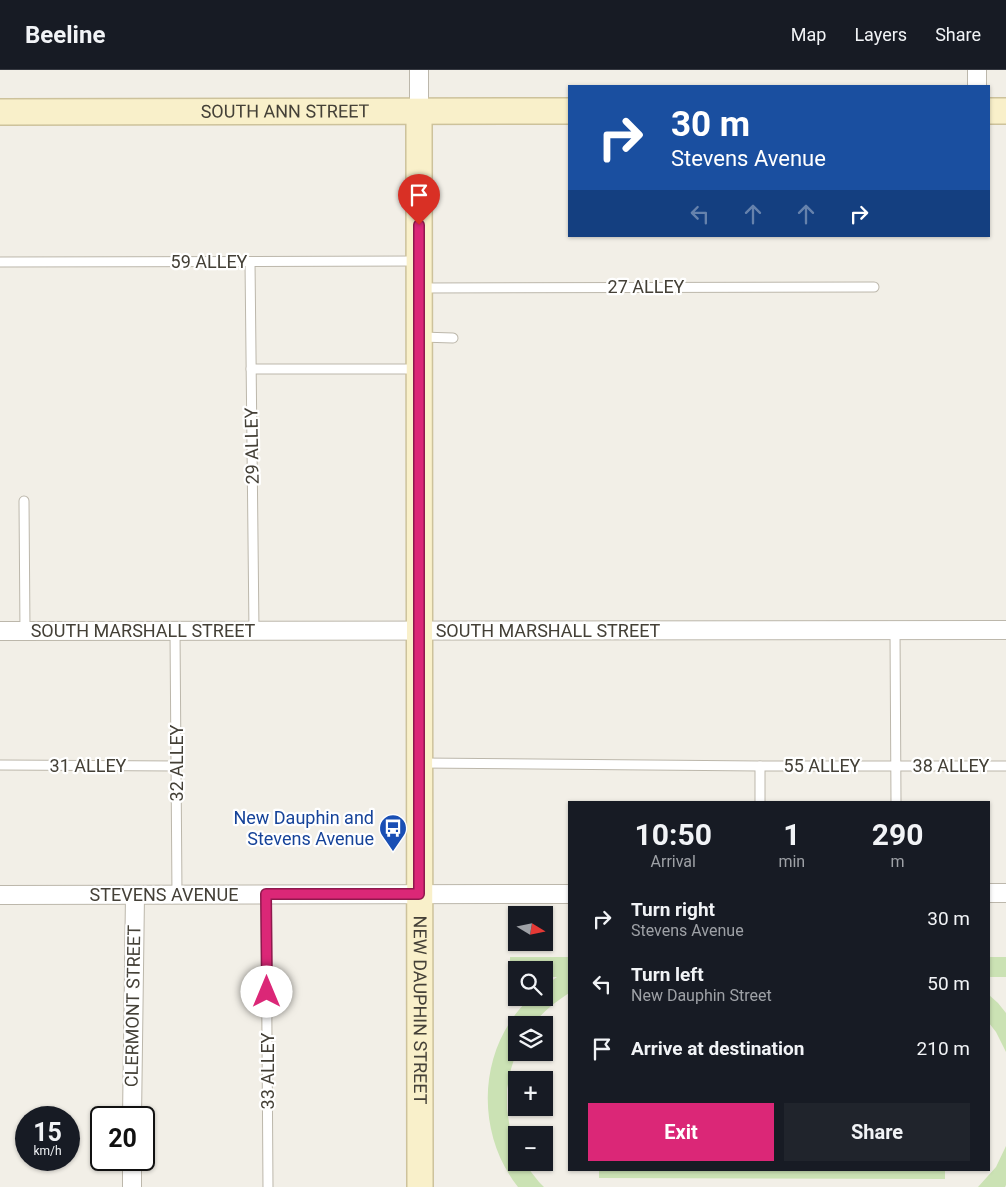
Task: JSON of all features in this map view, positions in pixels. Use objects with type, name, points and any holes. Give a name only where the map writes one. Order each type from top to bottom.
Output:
[{"type":"street","points":[[419,70],[419,112]]},
{"type":"street","points":[[977,70],[977,85]]},
{"type":"street","name":"SOUTH ANN STREET","points":[[0,112],[568,111]]},
{"type":"street","points":[[990,111],[1006,111]]},
{"type":"street","name":"NEW DAUPHIN STREET","points":[[419,112],[420,1187]]},
{"type":"street","name":"SOUTH MARSHALL STREET","points":[[0,631],[1006,630]]},
{"type":"street","points":[[990,893],[1006,893]]},
{"type":"street","name":"STEVENS AVENUE","points":[[0,895],[568,894]]},
{"type":"street","name":"CLERMONT STREET","points":[[132,1106],[134,895]]},
{"type":"street","points":[[132,1171],[132,1187]]},
{"type":"lane","name":"59 ALLEY","points":[[0,262],[419,261]]},
{"type":"lane","name":"29 ALLEY","points":[[250,262],[254,631]]},
{"type":"lane","name":"27 ALLEY","points":[[419,288],[874,286]]},
{"type":"lane","points":[[418,337],[453,338]]},
{"type":"lane","points":[[251,369],[419,370]]},
{"type":"lane","points":[[24,501],[25,631]]},
{"type":"lane","points":[[896,630],[896,801]]},
{"type":"lane","name":"32 ALLEY","points":[[175,631],[177,895]]},
{"type":"lane","name":"55 ALLEY","points":[[419,763],[896,766]]},
{"type":"lane","name":"31 ALLEY","points":[[0,765],[177,766]]},
{"type":"lane","points":[[760,766],[760,801]]},
{"type":"lane","name":"38 ALLEY","points":[[896,766],[1006,766]]},
{"type":"lane","name":"33 ALLEY","points":[[266,894],[268,1187]]},
{"type":"green space","points":[[510,957],[568,957],[568,994],[553,1005],[553,980],[557,977],[553,977],[553,961],[510,961]]},
{"type":"green space","points":[[990,957],[1006,957],[1006,977],[990,977]]},
{"type":"green space","points":[[990,996],[1006,1013],[1006,1052],[990,1024]]},
{"type":"green space","points":[[523,1006],[552,1006],[540,1016],[515,1016]]},
{"type":"green space","points":[[508,1026],[508,1061],[514,1061],[511,1071],[508,1071],[507,1089],[510,1126],[508,1126],[508,1171],[530,1171],[544,1187],[518,1187],[504,1165],[494,1141],[489,1116],[488,1090],[492,1065],[500,1040]]},
{"type":"green space","points":[[1006,1146],[1005,1187],[978,1187],[996,1167]]},
{"type":"green space","points":[[599,1171],[945,1171],[945,1179],[599,1178]]},
{"type":"place","name":"New Dauphin and Stevens Avenue","points":[[393,852]]},
{"type":"route","points":[[267,992],[266,894],[419,894],[419,225]]}]
